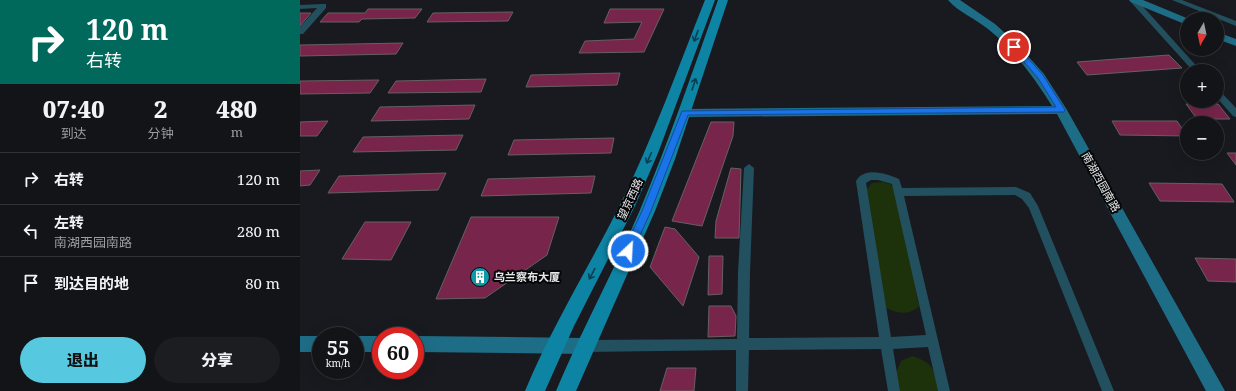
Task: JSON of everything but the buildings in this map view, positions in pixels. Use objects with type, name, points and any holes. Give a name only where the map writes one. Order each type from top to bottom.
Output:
[{"type":"main road","name":"望京西路","points":[[535,391],[568,320],[627,206],[651,153],[710,0]]},
{"type":"main road","name":"望京西路","points":[[566,391],[647,211],[685,112],[723,0]]},
{"type":"street","name":"南湖西园南路","points":[[953,0],[991,26],[1014,47],[1040,77],[1061,110],[1216,391]]},
{"type":"street","points":[[1133,0],[1180,19]]},
{"type":"street","points":[[1133,0],[1191,64]]},
{"type":"street","points":[[1176,0],[1236,24]]},
{"type":"street","points":[[300,6],[323,6],[300,32]]},
{"type":"street","points":[[1224,38],[1236,43]]},
{"type":"street","points":[[1224,101],[1236,114]]},
{"type":"street","points":[[685,112],[1061,110]]},
{"type":"street","points":[[742,391],[742,345],[748,168]]},
{"type":"street","points":[[894,391],[861,181],[868,176],[882,176],[896,182],[944,391]]},
{"type":"street","points":[[898,192],[1016,191],[1026,196],[1033,206],[1108,391]]},
{"type":"street","points":[[424,344],[585,346],[886,344],[933,341]]},
{"type":"street","points":[[300,344],[312,344]]},
{"type":"green space","points":[[883,182],[892,185],[897,191],[919,307],[915,310],[903,313],[895,312],[886,308],[866,190],[872,183]]},
{"type":"green space","points":[[912,356],[925,361],[932,368],[938,391],[899,391],[896,373],[901,361]]},
{"type":"place","name":"乌兰察布大厦","points":[[480,277]]},
{"type":"route","points":[[628,251],[647,211],[685,112],[1061,110],[1040,77],[1014,47]]}]
